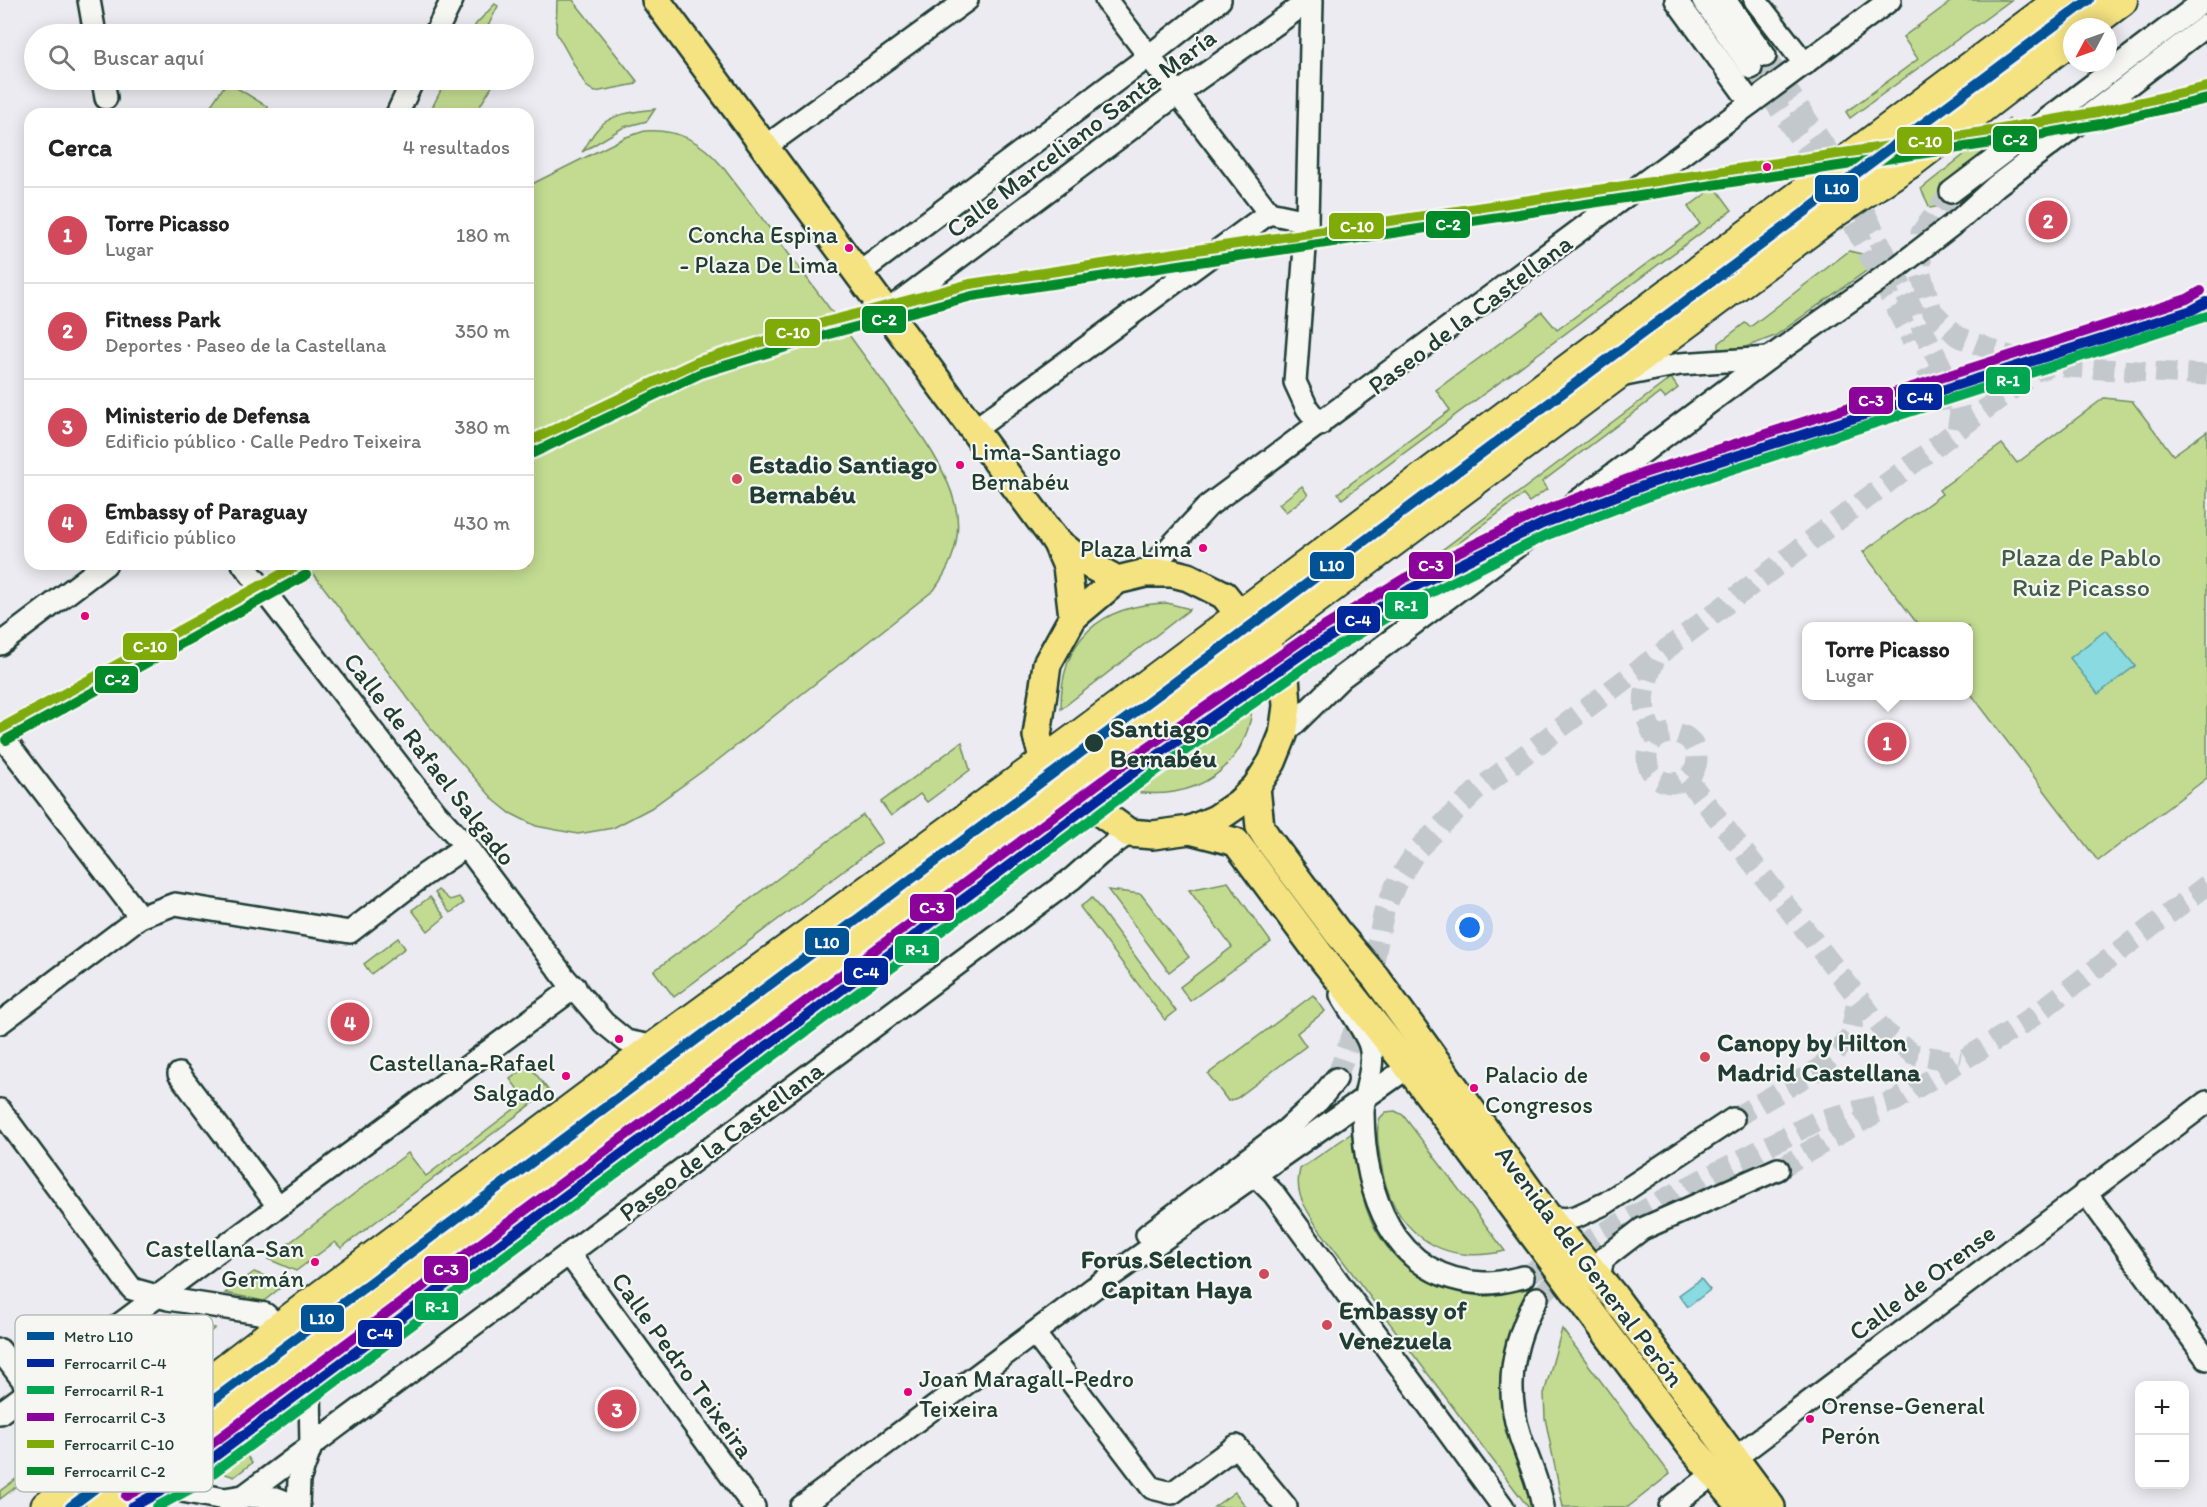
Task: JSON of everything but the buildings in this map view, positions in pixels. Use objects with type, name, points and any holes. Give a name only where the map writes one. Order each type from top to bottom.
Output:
[{"type":"highway","points":[[213,1381],[656,1047],[1078,738],[2062,0]]},
{"type":"highway","points":[[2097,18],[2121,0]]},
{"type":"highway","points":[[213,1423],[599,1140],[1261,638],[1836,212],[1911,161],[2063,44]]},
{"type":"highway","points":[[47,1507],[67,1492]]},
{"type":"highway","points":[[102,1507],[122,1492]]},
{"type":"main road","points":[[656,0],[1055,540],[1067,566],[1073,617]]},
{"type":"main road","points":[[1055,540],[1076,557],[1117,580]]},
{"type":"main road","points":[[1146,573],[1172,573],[1198,581],[1224,595],[1241,614],[1261,638],[1285,676],[1287,706],[1283,735],[1272,762],[1256,787],[1238,804],[1216,819],[1190,830],[1154,835],[1129,833],[1065,787],[1044,761],[1037,736],[1047,664],[1073,617],[1117,580],[1146,573]]},
{"type":"main road","name":"Avenida del General Perón","points":[[1256,787],[1260,827],[1263,832],[1337,932],[1376,978],[1548,1216],[1599,1276],[1724,1465],[1742,1507]]},
{"type":"main road","name":"Avenida del General Perón","points":[[1190,830],[1236,842],[1323,959],[1724,1465],[1771,1507]]},
{"type":"street","points":[[89,0],[93,24]]},
{"type":"street","points":[[440,24],[452,0]]},
{"type":"street","points":[[765,147],[967,0]]},
{"type":"street","points":[[1106,0],[1269,213],[1307,221]]},
{"type":"street","points":[[858,274],[1149,56],[1220,0]]},
{"type":"street","points":[[1311,0],[1307,221],[1295,382],[1307,408],[1320,425]]},
{"type":"street","name":"Calle Marceliano Santa María","points":[[886,312],[1177,94],[1311,0]]},
{"type":"street","points":[[1676,0],[1751,103]]},
{"type":"street","points":[[1703,0],[1758,62],[1725,0]]},
{"type":"street","points":[[1755,0],[1805,64]]},
{"type":"street","name":"Paseo de la Castellana","points":[[1146,573],[1208,506],[1890,0]]},
{"type":"street","points":[[1951,192],[2205,0]]},
{"type":"street","points":[[1283,735],[1342,677],[1769,358],[1899,266],[1960,219],[1995,186],[2207,25]]},
{"type":"street","points":[[400,108],[408,90]]},
{"type":"street","points":[[974,430],[1269,213]]},
{"type":"street","points":[[1616,376],[1680,364],[1769,358]]},
{"type":"street","points":[[0,644],[97,570]]},
{"type":"street","name":"Calle de Rafael Salgado","points":[[248,570],[435,812],[466,846],[565,978],[575,987]]},
{"type":"street","points":[[0,734],[140,917]]},
{"type":"street","name":"Paseo de la Castellana","points":[[236,1502],[1073,878],[1129,833]]},
{"type":"street","points":[[0,1023],[140,917],[175,904],[350,932],[466,846]]},
{"type":"street","name":"Avenida del General Perón","points":[[1323,959],[1354,1021],[1370,1044],[1372,1062],[1364,1098],[1363,1115],[1372,1185],[1384,1219],[1393,1235],[1419,1261],[1448,1277],[1485,1283],[1524,1277]]},
{"type":"street","points":[[133,1315],[575,987],[604,1023],[626,1041],[656,1047]]},
{"type":"street","points":[[801,1507],[1094,1288],[1409,1067],[1432,1071],[1461,1106],[1484,1126]]},
{"type":"street","points":[[179,1074],[279,1206]]},
{"type":"street","points":[[1094,1288],[1136,1243],[1303,1116],[1336,1079]]},
{"type":"street","name":"Calle de Orense","points":[[1670,1507],[2207,1102]]},
{"type":"street","points":[[0,1110],[132,1289],[156,1296],[265,1314],[280,1328],[301,1357],[310,1387],[311,1447],[299,1480],[298,1507],[276,1498],[236,1502],[188,1492]]},
{"type":"street","points":[[1548,1216],[1566,1219],[1606,1203],[1733,1119]]},
{"type":"street","points":[[1599,1276],[1603,1259],[1642,1230],[1778,1169]]},
{"type":"street","points":[[1256,1176],[1274,1194],[1503,1507]]},
{"type":"street","points":[[2085,1192],[2207,1359]]},
{"type":"street","name":"Calle Pedro Teixeira","points":[[569,1254],[754,1507]]},
{"type":"street","points":[[1537,1298],[1518,1338],[1513,1358],[1512,1395],[1518,1429],[1543,1507]]},
{"type":"street","points":[[137,1315],[138,1311]]},
{"type":"street","points":[[1034,1333],[1152,1488],[1172,1493],[1236,1446],[1286,1507]]},
{"type":"street","points":[[0,1350],[15,1370]]},
{"type":"street","points":[[0,1413],[15,1402]]},
{"type":"green space","points":[[557,0],[573,0],[637,81],[636,84],[595,92],[586,86],[556,32]]},
{"type":"green space","points":[[1953,0],[2011,0],[1850,118],[1846,112],[1918,59],[1903,37]]},
{"type":"green space","points":[[495,4],[498,6],[489,24],[476,24]]},
{"type":"green space","points":[[222,90],[240,90],[268,107],[268,108],[209,108]]},
{"type":"green space","points":[[441,90],[490,90],[479,108],[432,108]]},
{"type":"green space","points":[[655,109],[647,121],[624,127],[582,152],[595,132],[607,121],[622,114]]},
{"type":"green space","points":[[2009,119],[2018,129],[1943,188],[1954,204],[1930,208],[1921,189]]},
{"type":"green space","name":"Estadio Santiago Bernabéu","points":[[645,131],[657,131],[688,138],[706,150],[722,166],[826,303],[926,442],[950,488],[958,527],[951,560],[934,590],[718,760],[651,808],[613,828],[578,834],[536,826],[510,813],[495,801],[429,726],[311,570],[534,570],[534,183],[626,137]]},
{"type":"green space","points":[[1715,187],[1732,210],[1342,499],[1338,493],[1450,410],[1436,390],[1542,312],[1557,330],[1700,224],[1688,207]]},
{"type":"green space","points":[[1849,251],[1866,255],[1873,266],[1775,336],[1743,348],[1719,349],[1719,343],[1745,323],[1750,327]]},
{"type":"green space","points":[[1671,378],[1678,388],[1665,398],[1660,393],[1542,482],[1547,489],[1529,502],[1523,495],[1415,576],[1420,584],[1402,598],[1394,586]]},
{"type":"green space","name":"Plaza de Pablo Ruiz Picasso","points":[[2104,398],[2132,401],[2173,455],[2207,431],[2207,778],[2098,861],[1973,697],[1973,622],[1916,622],[1863,552],[1942,494],[1939,490],[2002,444],[2017,463]]},
{"type":"green space","points":[[1302,486],[1308,495],[1286,512],[1279,504]]},
{"type":"green space","points":[[1167,603],[1190,609],[1061,709],[1068,663],[1076,645],[1088,630],[1122,611],[1143,605]]},
{"type":"green space","points":[[1253,694],[1250,720],[1243,742],[1231,761],[1215,775],[1196,786],[1174,792],[1150,793],[1125,790]]},
{"type":"green space","points":[[962,742],[970,770],[927,802],[920,794],[891,816],[881,802]]},
{"type":"green space","points":[[863,815],[882,842],[674,997],[654,971]]},
{"type":"green space","points":[[1035,855],[1041,857],[883,973],[886,978],[869,991],[864,986],[710,1100],[714,1106],[697,1119],[690,1110]]},
{"type":"green space","points":[[1228,882],[1271,942],[1190,1001],[1180,987],[1232,947],[1189,890]]},
{"type":"green space","points":[[438,890],[450,900],[459,897],[464,903],[450,913],[435,893]]},
{"type":"green space","points":[[1108,890],[1141,894],[1189,957],[1169,972]]},
{"type":"green space","points":[[430,897],[445,917],[428,931],[412,910]]},
{"type":"green space","points":[[1092,898],[1176,1011],[1165,1020],[1080,907]]},
{"type":"green space","points":[[398,938],[405,948],[371,974],[364,964]]},
{"type":"green space","points":[[1313,995],[1325,1011],[1297,1033],[1306,1046],[1237,1098],[1228,1101],[1208,1074]]},
{"type":"green space","points":[[529,1065],[549,1091],[341,1248],[335,1242],[296,1271],[268,1259],[408,1153],[426,1176],[526,1100],[510,1079]]},
{"type":"green space","points":[[1395,1111],[1403,1115],[1505,1251],[1481,1255],[1439,1248],[1422,1238],[1407,1224],[1395,1207],[1386,1186],[1378,1146],[1380,1118],[1386,1112]]},
{"type":"green space","points":[[1352,1133],[1359,1181],[1370,1217],[1379,1236],[1406,1266],[1441,1287],[1461,1293],[1488,1296],[1531,1287],[1512,1326],[1502,1364],[1500,1383],[1505,1424],[1531,1507],[1528,1507],[1316,1225],[1304,1205],[1298,1185],[1300,1169]]},
{"type":"green space","points":[[642,1146],[645,1149],[625,1164],[629,1169],[623,1173],[619,1168],[505,1252],[509,1257],[491,1270],[487,1266],[359,1362],[358,1360]]},
{"type":"green space","points":[[254,1272],[285,1284],[264,1301],[225,1293]]},
{"type":"green space","points":[[1562,1329],[1670,1474],[1628,1507],[1563,1507],[1545,1418],[1544,1394]]},
{"type":"green space","points":[[245,1453],[252,1463],[234,1477],[220,1472]]},
{"type":"green space","points":[[15,1480],[15,1488],[0,1499],[0,1491]]},
{"type":"green space","points":[[1235,1492],[1246,1507],[1214,1507]]},
{"type":"water","points":[[2106,630],[2135,666],[2098,694],[2070,658]]},
{"type":"water","points":[[1701,1279],[1710,1290],[1688,1307],[1679,1295]]},
{"type":"tunnel","points":[[1765,56],[1854,191],[1956,396],[1960,412],[1957,431]]},
{"type":"tunnel","points":[[1751,68],[1840,197],[1912,340]]},
{"type":"tunnel","points":[[1951,192],[1921,233],[1921,274],[1932,311],[1957,336],[2002,354],[2050,366]]},
{"type":"tunnel","points":[[1656,739],[1647,718],[1644,698],[1656,657],[2036,371],[2050,366],[2207,375]]},
{"type":"tunnel","points":[[1926,368],[1938,392],[1940,411]]},
{"type":"tunnel","points":[[1336,1079],[1367,996],[1384,911],[1397,882],[1417,850],[1475,792],[1655,657]]},
{"type":"tunnel","points":[[1667,733],[1677,733],[1690,740],[1697,753],[1697,758],[1697,763],[1690,776],[1677,783],[1667,783],[1658,779],[1651,772],[1647,763],[1647,753],[1651,744],[1658,737],[1667,733]]},
{"type":"tunnel","points":[[1687,779],[1884,1031],[1913,1054],[1960,1062]]},
{"type":"tunnel","points":[[1523,1277],[1670,1196],[1817,1121],[1895,1101],[2024,1023],[2207,885]]},
{"type":"tunnel","points":[[1733,1119],[1819,1069],[1850,1037],[1858,996]]},
{"type":"tunnel","points":[[1778,1169],[1876,1113]]},
{"type":"tunnel","points":[[1537,1298],[1575,1265]]},
{"type":"metro line","name":"L10","points":[[213,1400],[2089,0]]},
{"type":"metro line","name":"L10","points":[[70,1507],[90,1492]]},
{"type":"rail line","name":"C-10","points":[[534,439],[697,362],[826,322],[970,284],[1990,131],[2098,112],[2207,87]]},
{"type":"rail line","name":"C-2","points":[[534,453],[701,373],[829,334],[972,296],[1992,143],[2100,124],[2207,99]]},
{"type":"rail line","name":"C-3","points":[[213,1443],[1142,751],[1302,640],[1405,578],[1538,513],[1644,473],[2187,299],[2201,291]]},
{"type":"rail line","name":"C-4","points":[[213,1458],[1149,761],[1308,650],[1410,589],[1542,524],[1648,484],[2192,310],[2207,302]]},
{"type":"rail line","name":"R-1","points":[[213,1473],[1156,771],[1315,660],[1416,600],[1547,535],[1652,495],[2207,316]]},
{"type":"rail line","name":"C-10","points":[[0,729],[289,570]]},
{"type":"rail line","name":"C-2","points":[[6,740],[306,575]]},
{"type":"rail line","name":"C-3","points":[[126,1496],[133,1492]]},
{"type":"rail line","name":"C-4","points":[[132,1507],[159,1492]]},
{"type":"rail line","name":"R-1","points":[[157,1507],[184,1492]]},
{"type":"place","name":"Fitness Park","points":[[2048,220]]},
{"type":"place","name":"Concha Espina - Plaza De Lima","points":[[849,248]]},
{"type":"place","name":"Lima-Santiago Bernabéu","points":[[960,465]]},
{"type":"place","name":"Estadio Santiago Bernabéu","points":[[737,479]]},
{"type":"place","name":"Plaza Lima","points":[[1203,548]]},
{"type":"place","name":"Torre Picasso","points":[[1887,742]]},
{"type":"place","name":"Santiago Bernabéu","points":[[1094,743]]},
{"type":"place","name":"Embassy of Paraguay","points":[[350,1022]]},
{"type":"place","name":"Canopy by Hilton Madrid Castellana","points":[[1705,1057]]},
{"type":"place","name":"Castellana-Rafael Salgado","points":[[566,1076]]},
{"type":"place","name":"Palacio de Congresos","points":[[1474,1088]]},
{"type":"place","name":"Castellana-San Germán","points":[[315,1262]]},
{"type":"place","name":"Forus Selection Capitan Haya","points":[[1264,1274]]},
{"type":"place","name":"Embassy of Venezuela","points":[[1327,1325]]},
{"type":"place","name":"Joan Maragall-Pedro Teixeira","points":[[908,1392]]},
{"type":"place","name":"Ministerio de Defensa","points":[[617,1409]]},
{"type":"place","name":"Orense-General Perón","points":[[1810,1419]]}]
